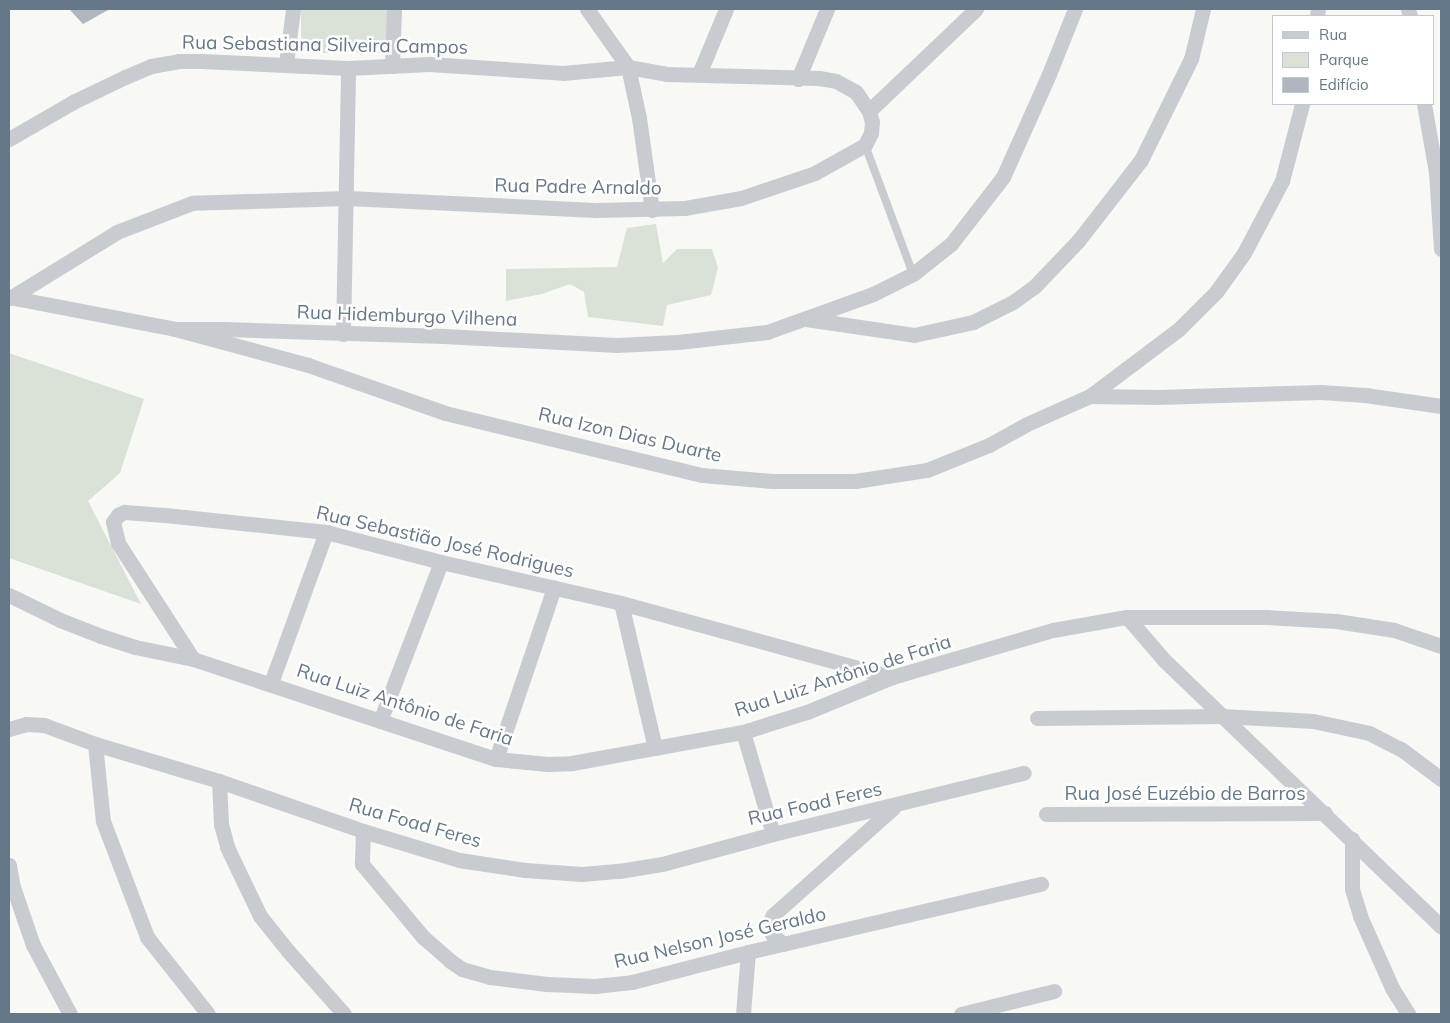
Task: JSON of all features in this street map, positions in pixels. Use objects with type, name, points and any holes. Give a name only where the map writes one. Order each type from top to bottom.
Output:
[{"type":"street","points":[[286,64],[293,9]]},
{"type":"street","points":[[392,66],[394,9]]},
{"type":"street","points":[[586,9],[628,67],[639,118],[652,210]]},
{"type":"street","points":[[699,74],[726,9]]},
{"type":"street","points":[[798,79],[826,9]]},
{"type":"street","points":[[869,111],[976,9]]},
{"type":"street","name":"Rua Hidemburgo Vilhena","points":[[10,297],[175,330],[224,329],[444,336],[616,345],[678,342],[767,332],[873,294],[914,274],[952,244],[1003,177],[1049,74],[1075,9]]},
{"type":"street","points":[[805,319],[914,335],[973,322],[1013,302],[1034,287],[1078,241],[1141,160],[1191,59],[1203,9]]},
{"type":"street","name":"Rua Sebastiana Silveira Campos","points":[[9,139],[75,101],[151,66],[178,61],[202,60],[348,68],[429,64],[563,73],[628,67]]},
{"type":"street","points":[[628,67],[666,74],[798,79],[819,78],[842,84],[856,92],[869,111],[872,133],[865,145]]},
{"type":"street","points":[[343,334],[348,68]]},
{"type":"street","name":"Rua Izon Dias Duarte","points":[[175,330],[308,365],[446,413],[702,474],[772,480],[855,481],[927,470],[989,445],[1027,424],[1090,396],[1179,329],[1216,292],[1244,253],[1282,181],[1302,105]]},
{"type":"street","points":[[1424,105],[1436,172],[1441,249]]},
{"type":"street","name":"Rua Padre Arnaldo","points":[[10,297],[117,232],[192,203],[347,198],[595,210],[684,208],[741,198],[815,173],[865,145]]},
{"type":"street","points":[[1090,396],[1167,397],[1321,392],[1366,395],[1441,406]]},
{"type":"street","name":"Rua Sebastião José Rodrigues","points":[[193,659],[118,543],[114,532],[115,517],[124,512],[165,514],[326,532],[441,562],[621,602],[892,677]]},
{"type":"street","points":[[271,683],[326,532]]},
{"type":"street","points":[[380,721],[441,562]]},
{"type":"street","points":[[496,758],[554,588]]},
{"type":"street","name":"Rua Luiz Antônio de Faria","points":[[9,595],[60,620],[101,636],[193,659],[271,683],[380,721],[496,758],[548,764],[572,763],[743,732],[807,712],[892,677],[1053,630],[1126,617],[1267,617],[1336,621],[1394,630],[1441,646]]},
{"type":"street","points":[[621,602],[655,748]]},
{"type":"street","points":[[1126,617],[1164,660],[1352,839],[1441,927]]},
{"type":"street","points":[[1037,718],[1223,716],[1313,721],[1369,733],[1402,749],[1441,780]]},
{"type":"street","name":"Rua Foad Feres","points":[[9,729],[26,724],[44,725],[95,744],[219,781],[363,831],[459,860],[525,870],[582,874],[619,871],[662,864],[773,834],[895,806],[1024,773]]},
{"type":"street","points":[[743,732],[773,834]]},
{"type":"street","points":[[95,744],[103,821],[147,937],[208,1014]]},
{"type":"street","points":[[219,781],[221,824],[227,848],[260,916],[288,951],[344,1014]]},
{"type":"street","points":[[783,944],[772,934],[768,924],[773,915],[895,806]]},
{"type":"street","name":"Rua José Euzébio de Barros","points":[[1046,814],[1325,813]]},
{"type":"street","name":"Rua Nelson José Geraldo","points":[[363,831],[362,864],[423,937],[462,968],[490,977],[546,984],[596,986],[632,982],[748,952],[1041,884]]},
{"type":"street","points":[[1352,839],[1352,889],[1360,916],[1392,988],[1408,1014]]},
{"type":"street","points":[[9,865],[13,887],[33,945],[70,1014]]},
{"type":"street","points":[[743,1014],[748,952]]},
{"type":"street","points":[[961,1014],[996,1009],[1054,991]]},
{"type":"lane","points":[[865,145],[914,274]]},
{"type":"green space","points":[[301,9],[388,9],[388,53],[301,53]]},
{"type":"green space","points":[[656,224],[663,263],[677,249],[712,249],[718,268],[711,295],[667,305],[663,326],[588,317],[584,292],[570,284],[542,294],[506,301],[506,269],[617,267],[627,228]]},
{"type":"green space","points":[[9,353],[144,399],[120,473],[88,501],[141,604],[9,558]]},
{"type":"building","points":[[69,9],[110,9],[83,24]]}]
